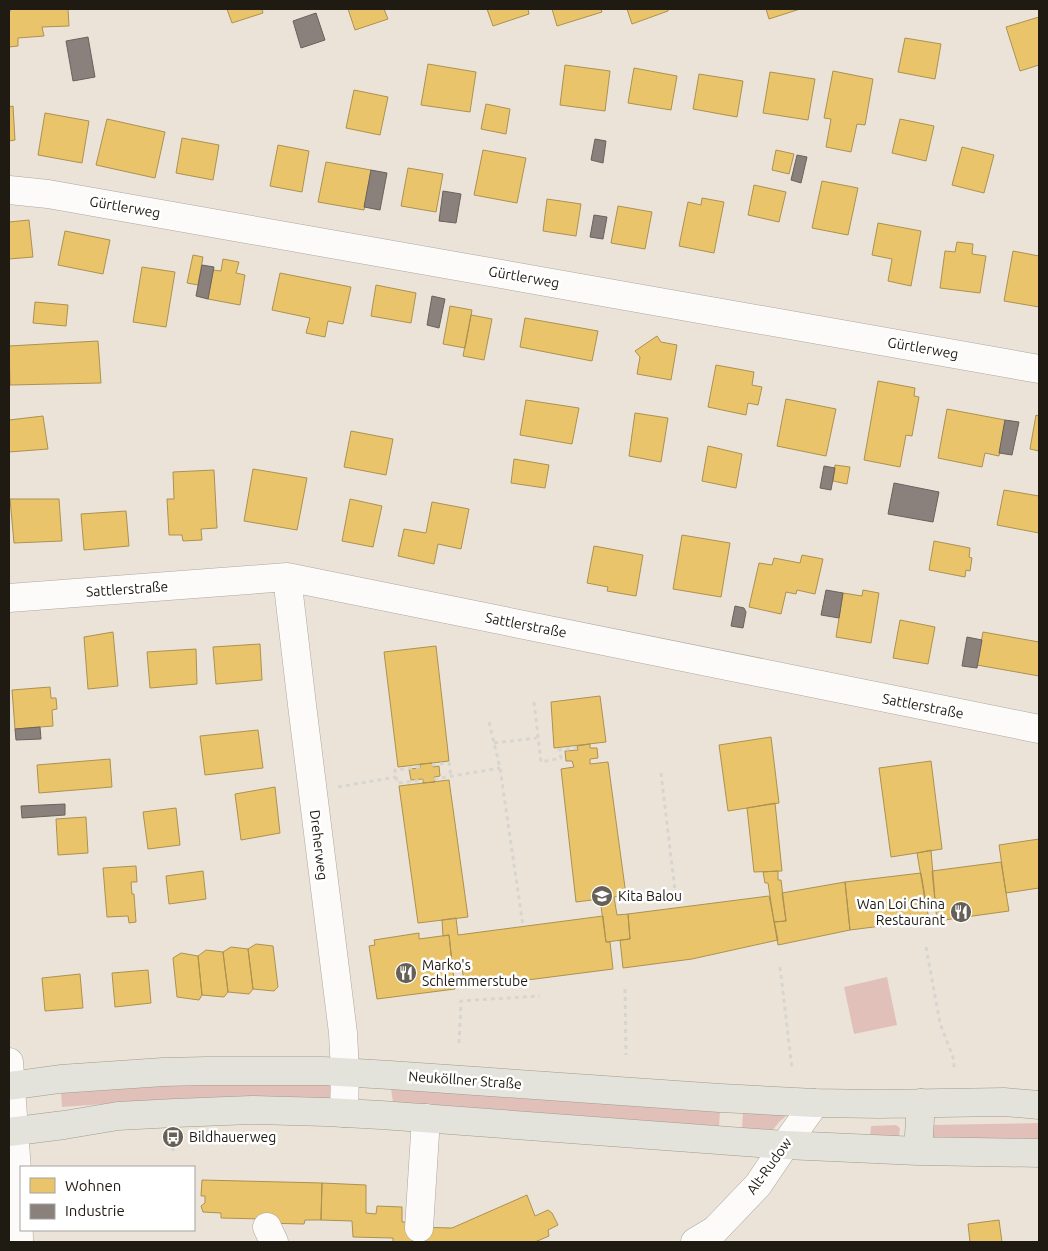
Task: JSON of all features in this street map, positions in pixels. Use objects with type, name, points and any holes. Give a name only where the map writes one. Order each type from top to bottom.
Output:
[{"type":"main road","name":"Neuköllner Straße","points":[[9,1078],[60,1079],[206,1071],[345,1072],[730,1099],[863,1104],[1004,1102],[1039,1105]]},
{"type":"main road","points":[[918,1151],[921,1103]]},
{"type":"main road","points":[[11,1132],[118,1116],[252,1110],[381,1114],[785,1145],[918,1151],[1039,1153]]},
{"type":"street","name":"Gürtlerweg","points":[[9,190],[58,195],[1039,369]]},
{"type":"street","name":"Sattlerstraße","points":[[9,598],[287,577],[1039,729]]},
{"type":"street","name":"Dreherweg","points":[[287,577],[343,1033],[345,1072],[344,1113]]},
{"type":"street","points":[[9,1078],[11,1132],[18,1184],[19,1242]]},
{"type":"street","name":"Alt-Rudow","points":[[694,1242],[715,1230],[758,1185],[815,1103]]},
{"type":"street","points":[[419,1228],[426,1118]]},
{"type":"path","points":[[534,702],[540,762],[561,758],[559,750],[577,748]]},
{"type":"path","points":[[489,722],[500,768],[523,926]]},
{"type":"path","points":[[494,743],[537,738]]},
{"type":"path","points":[[432,765],[450,763],[451,776]]},
{"type":"path","points":[[420,767],[395,770],[397,783],[423,780]]},
{"type":"path","points":[[434,779],[500,768]]},
{"type":"path","points":[[661,773],[675,891]]},
{"type":"path","points":[[330,788],[396,777]]},
{"type":"path","points":[[926,947],[940,1023],[954,1060],[954,1071]]},
{"type":"path","points":[[780,967],[792,1068]]},
{"type":"path","points":[[625,989],[626,1055]]},
{"type":"path","points":[[459,1043],[461,1001],[540,996]]},
{"type":"path","points":[[173,1137],[173,1154]]},
{"type":"shaded area","points":[[887,977],[897,1025],[854,1034],[844,987]]},
{"type":"shaded area","points":[[202,1084],[327,1085],[331,1086],[331,1098],[146,1101],[62,1107],[61,1093],[104,1088]]},
{"type":"shaded area","points":[[391,1088],[720,1111],[719,1126],[393,1103]]},
{"type":"shaded area","points":[[743,1111],[786,1115],[772,1131],[742,1130]]},
{"type":"shaded area","points":[[1039,1123],[1039,1142],[927,1140],[928,1125]]},
{"type":"shaded area","points":[[896,1125],[900,1128],[897,1138],[870,1137],[871,1126]]},
{"type":"building: Wohnen","points":[[10,9],[68,9],[69,26],[42,27],[44,36],[18,38],[18,46],[9,47]]},
{"type":"building: Wohnen","points":[[227,9],[262,9],[263,13],[232,23]]},
{"type":"building: Wohnen","points":[[348,9],[384,9],[388,19],[355,30]]},
{"type":"building: Wohnen","points":[[487,9],[528,9],[529,14],[493,26]]},
{"type":"building: Wohnen","points":[[552,9],[601,9],[602,12],[557,26]]},
{"type":"building: Wohnen","points":[[627,9],[668,9],[668,11],[632,24]]},
{"type":"building: Wohnen","points":[[766,9],[800,9],[769,19]]},
{"type":"building: Wohnen","points":[[1039,17],[1039,65],[1020,71],[1006,27]]},
{"type":"building: Wohnen","points":[[905,38],[941,44],[935,79],[898,72]]},
{"type":"building: Wohnen","points":[[428,64],[476,72],[470,112],[421,105]]},
{"type":"building: Wohnen","points":[[565,65],[610,71],[605,111],[560,105]]},
{"type":"building: Wohnen","points":[[634,68],[677,76],[671,110],[628,103]]},
{"type":"building: Wohnen","points":[[833,71],[873,79],[865,125],[857,124],[851,152],[826,147],[831,119],[824,118]]},
{"type":"building: Wohnen","points":[[770,72],[815,79],[808,120],[763,113]]},
{"type":"building: Wohnen","points":[[699,74],[743,81],[737,117],[693,109]]},
{"type":"building: Wohnen","points":[[354,90],[388,97],[380,135],[346,128]]},
{"type":"building: Wohnen","points":[[486,104],[510,109],[506,134],[481,129]]},
{"type":"building: Wohnen","points":[[13,106],[15,140],[9,141],[9,107]]},
{"type":"building: Wohnen","points":[[45,113],[89,121],[82,163],[38,155]]},
{"type":"building: Wohnen","points":[[107,119],[165,132],[155,178],[96,165]]},
{"type":"building: Wohnen","points":[[900,119],[934,126],[926,161],[892,153]]},
{"type":"building: Wohnen","points":[[182,138],[219,145],[213,180],[176,173]]},
{"type":"building: Wohnen","points":[[278,145],[309,151],[302,192],[270,186]]},
{"type":"building: Wohnen","points":[[962,147],[994,155],[984,193],[952,185]]},
{"type":"building: Wohnen","points":[[483,150],[526,158],[517,203],[474,195]]},
{"type":"building: Wohnen","points":[[776,150],[794,154],[789,174],[772,170]]},
{"type":"building: Wohnen","points":[[326,162],[371,170],[364,210],[318,202]]},
{"type":"building: Wohnen","points":[[408,168],[443,174],[436,212],[401,206]]},
{"type":"building: Wohnen","points":[[822,181],[858,188],[848,235],[812,228]]},
{"type":"building: Wohnen","points":[[754,185],[786,192],[779,222],[748,215]]},
{"type":"building: Wohnen","points":[[702,198],[724,202],[714,253],[679,246],[688,202],[701,205]]},
{"type":"building: Wohnen","points":[[547,199],[581,204],[576,236],[543,231]]},
{"type":"building: Wohnen","points":[[618,206],[652,212],[645,249],[611,243]]},
{"type":"building: Wohnen","points":[[29,220],[33,257],[9,259],[9,222]]},
{"type":"building: Wohnen","points":[[878,223],[921,231],[911,286],[888,281],[892,259],[872,255]]},
{"type":"building: Wohnen","points":[[65,231],[110,240],[103,274],[58,265]]},
{"type":"building: Wohnen","points":[[957,242],[973,244],[972,254],[986,256],[980,293],[940,288],[945,251],[955,252]]},
{"type":"building: Wohnen","points":[[1013,251],[1039,256],[1039,307],[1004,301]]},
{"type":"building: Wohnen","points":[[193,255],[203,257],[198,285],[187,283]]},
{"type":"building: Wohnen","points":[[223,259],[239,262],[236,273],[245,275],[240,305],[208,299],[213,270],[221,271]]},
{"type":"building: Wohnen","points":[[142,267],[175,272],[166,327],[133,322]]},
{"type":"building: Wohnen","points":[[280,273],[351,287],[343,324],[328,321],[325,337],[306,333],[310,318],[272,310]]},
{"type":"building: Wohnen","points":[[376,285],[416,293],[411,323],[371,316]]},
{"type":"building: Wohnen","points":[[35,302],[68,305],[66,326],[33,323]]},
{"type":"building: Wohnen","points":[[450,306],[472,310],[465,348],[443,344]]},
{"type":"building: Wohnen","points":[[471,315],[492,319],[484,360],[463,356]]},
{"type":"building: Wohnen","points":[[525,318],[598,331],[592,361],[520,347]]},
{"type":"building: Wohnen","points":[[657,336],[661,342],[677,345],[671,380],[637,374],[640,357],[635,351]]},
{"type":"building: Wohnen","points":[[98,341],[101,383],[10,385],[9,346]]},
{"type":"building: Wohnen","points":[[716,365],[754,372],[752,385],[762,387],[758,405],[748,403],[746,415],[708,407]]},
{"type":"building: Wohnen","points":[[878,381],[915,388],[914,396],[919,397],[912,436],[906,435],[900,467],[864,460]]},
{"type":"building: Wohnen","points":[[786,399],[836,409],[826,456],[777,446]]},
{"type":"building: Wohnen","points":[[526,400],[579,408],[572,444],[520,435]]},
{"type":"building: Wohnen","points":[[947,409],[1005,420],[999,456],[985,453],[982,467],[938,458]]},
{"type":"building: Wohnen","points":[[635,413],[668,418],[661,462],[629,456]]},
{"type":"building: Wohnen","points":[[1036,415],[1039,416],[1039,451],[1030,449]]},
{"type":"building: Wohnen","points":[[43,416],[48,449],[9,452],[9,420]]},
{"type":"building: Wohnen","points":[[351,431],[393,439],[386,475],[344,467]]},
{"type":"building: Wohnen","points":[[708,446],[742,454],[736,488],[702,481]]},
{"type":"building: Wohnen","points":[[514,459],[549,465],[545,488],[511,483]]},
{"type":"building: Wohnen","points":[[835,465],[850,467],[847,484],[833,481]]},
{"type":"building: Wohnen","points":[[253,469],[307,478],[297,530],[244,521]]},
{"type":"building: Wohnen","points":[[214,470],[217,528],[201,529],[202,540],[183,541],[182,535],[169,535],[167,499],[174,499],[173,472]]},
{"type":"building: Wohnen","points":[[1004,490],[1039,496],[1039,533],[997,525]]},
{"type":"building: Wohnen","points":[[10,499],[59,499],[62,541],[14,543]]},
{"type":"building: Wohnen","points":[[350,499],[382,506],[373,547],[342,541]]},
{"type":"building: Wohnen","points":[[432,502],[469,509],[461,549],[438,544],[434,564],[398,556],[404,529],[426,533]]},
{"type":"building: Wohnen","points":[[126,511],[129,546],[84,550],[81,514]]},
{"type":"building: Wohnen","points":[[682,535],[730,543],[721,597],[673,589]]},
{"type":"building: Wohnen","points":[[934,541],[970,548],[969,557],[972,558],[970,571],[966,570],[965,577],[929,570]]},
{"type":"building: Wohnen","points":[[594,546],[643,555],[636,596],[607,591],[608,587],[587,583]]},
{"type":"building: Wohnen","points":[[802,555],[823,559],[815,594],[797,590],[796,594],[786,592],[781,614],[749,607],[759,563],[772,565],[774,558],[800,563]]},
{"type":"building: Wohnen","points":[[863,590],[879,593],[871,643],[836,637],[843,593],[862,596]]},
{"type":"building: Wohnen","points":[[900,620],[935,627],[928,664],[893,658]]},
{"type":"building: Wohnen","points":[[113,632],[118,686],[88,689],[84,637]]},
{"type":"building: Wohnen","points":[[983,632],[1039,642],[1039,676],[977,665]]},
{"type":"building: Wohnen","points":[[260,644],[262,680],[216,684],[213,647]]},
{"type":"building: Wohnen","points":[[436,646],[449,761],[398,767],[384,652]]},
{"type":"building: Wohnen","points":[[196,649],[197,684],[150,688],[147,652]]},
{"type":"building: Wohnen","points":[[50,687],[51,698],[56,698],[57,709],[52,710],[53,726],[15,729],[12,690]]},
{"type":"building: Wohnen","points":[[600,696],[606,742],[554,748],[551,702]]},
{"type":"building: Wohnen","points":[[258,730],[263,768],[205,775],[200,736]]},
{"type":"building: Wohnen","points":[[771,737],[779,803],[728,811],[719,745]]},
{"type":"building: Wohnen","points":[[590,744],[590,748],[597,748],[598,758],[590,759],[590,764],[608,762],[626,895],[614,897],[617,915],[628,914],[630,939],[606,942],[600,899],[576,902],[561,769],[574,767],[572,761],[566,761],[565,751],[578,750],[577,746]]},
{"type":"building: Wohnen","points":[[110,759],[112,787],[39,793],[37,765]]},
{"type":"building: Wohnen","points":[[931,761],[942,849],[891,857],[879,768]]},
{"type":"building: Wohnen","points":[[432,763],[433,767],[439,766],[440,776],[434,777],[435,782],[423,783],[423,779],[411,780],[409,769],[420,768],[420,764]]},
{"type":"building: Wohnen","points":[[449,780],[468,917],[418,923],[399,786]]},
{"type":"building: Wohnen","points":[[275,787],[280,833],[241,840],[235,794]]},
{"type":"building: Wohnen","points":[[775,803],[782,871],[754,872],[747,808]]},
{"type":"building: Wohnen","points":[[176,808],[180,845],[148,849],[143,812]]},
{"type":"building: Wohnen","points":[[86,817],[88,853],[58,855],[56,819]]},
{"type":"building: Wohnen","points":[[1039,839],[1039,888],[1006,893],[999,845]]},
{"type":"building: Wohnen","points":[[931,850],[935,899],[925,900],[917,853]]},
{"type":"building: Wohnen","points":[[1001,862],[1009,911],[937,921],[932,871]]},
{"type":"building: Wohnen","points":[[136,866],[137,882],[131,882],[136,922],[129,923],[128,916],[107,917],[103,868]]},
{"type":"building: Wohnen","points":[[203,871],[206,899],[169,904],[166,876]]},
{"type":"building: Wohnen","points":[[778,871],[778,880],[781,880],[786,921],[774,922],[768,883],[765,883],[763,872]]},
{"type":"building: Wohnen","points":[[921,873],[929,920],[850,930],[845,882]]},
{"type":"building: Wohnen","points":[[845,882],[850,930],[778,945],[774,922],[786,921],[782,893]]},
{"type":"building: Wohnen","points":[[769,896],[778,940],[692,959],[623,968],[620,940],[630,939],[628,914]]},
{"type":"building: Wohnen","points":[[603,916],[606,942],[610,942],[613,969],[465,988],[461,961],[452,962],[449,935],[443,936],[442,920],[456,918],[458,935]]},
{"type":"building: Wohnen","points":[[419,933],[419,939],[449,935],[455,989],[377,999],[369,946],[375,945],[374,940]]},
{"type":"building: Wohnen","points":[[256,944],[273,946],[278,987],[274,991],[253,989],[248,949]]},
{"type":"building: Wohnen","points":[[231,947],[248,949],[253,989],[249,994],[228,992],[223,952]]},
{"type":"building: Wohnen","points":[[206,950],[223,952],[228,992],[224,997],[202,995],[198,956]]},
{"type":"building: Wohnen","points":[[181,953],[198,956],[202,995],[199,1000],[177,997],[173,958]]},
{"type":"building: Wohnen","points":[[148,970],[151,1003],[115,1007],[112,973]]},
{"type":"building: Wohnen","points":[[80,974],[83,1008],[45,1011],[42,978]]},
{"type":"building: Wohnen","points":[[202,1180],[322,1183],[321,1220],[305,1220],[304,1224],[262,1223],[262,1219],[221,1218],[221,1213],[203,1212],[201,1206],[205,1203],[205,1196],[201,1196]]},
{"type":"building: Wohnen","points":[[322,1183],[366,1185],[366,1213],[376,1214],[377,1206],[402,1207],[402,1222],[411,1222],[412,1227],[452,1228],[527,1195],[535,1216],[548,1210],[552,1213],[558,1225],[548,1230],[549,1236],[535,1242],[393,1242],[393,1238],[353,1237],[352,1221],[321,1220]]},
{"type":"building: Wohnen","points":[[999,1220],[1002,1242],[970,1242],[968,1224]]},
{"type":"building: Industrie","points":[[316,13],[325,40],[301,48],[293,21]]},
{"type":"building: Industrie","points":[[88,37],[95,77],[73,81],[66,41]]},
{"type":"building: Industrie","points":[[595,139],[606,141],[603,163],[591,160]]},
{"type":"building: Industrie","points":[[797,155],[807,157],[801,183],[791,180]]},
{"type":"building: Industrie","points":[[371,170],[387,173],[380,210],[364,207]]},
{"type":"building: Industrie","points":[[443,191],[461,194],[456,223],[439,221]]},
{"type":"building: Industrie","points":[[594,215],[607,217],[603,239],[590,237]]},
{"type":"building: Industrie","points":[[202,265],[214,267],[208,299],[196,296]]},
{"type":"building: Industrie","points":[[432,296],[445,299],[439,328],[427,325]]},
{"type":"building: Industrie","points":[[1005,420],[1019,422],[1012,455],[999,453]]},
{"type":"building: Industrie","points":[[824,466],[835,468],[831,490],[820,488]]},
{"type":"building: Industrie","points":[[894,483],[939,492],[933,522],[888,514]]},
{"type":"building: Industrie","points":[[826,590],[843,593],[839,618],[821,615]]},
{"type":"building: Industrie","points":[[735,606],[744,608],[746,612],[743,628],[731,626]]},
{"type":"building: Industrie","points":[[967,637],[982,640],[977,668],[962,666]]},
{"type":"building: Industrie","points":[[40,727],[41,739],[16,740],[15,729]]},
{"type":"building: Industrie","points":[[65,804],[65,815],[22,818],[21,806]]},
{"type":"place","name":"Kita Balou","points":[[602,896]]},
{"type":"place","name":"Wan Loi China Restaurant","points":[[961,912]]},
{"type":"place","name":"Marko's Schlemmerstube","points":[[406,973]]},
{"type":"place","name":"Bildhauerweg","points":[[173,1137]]}]
